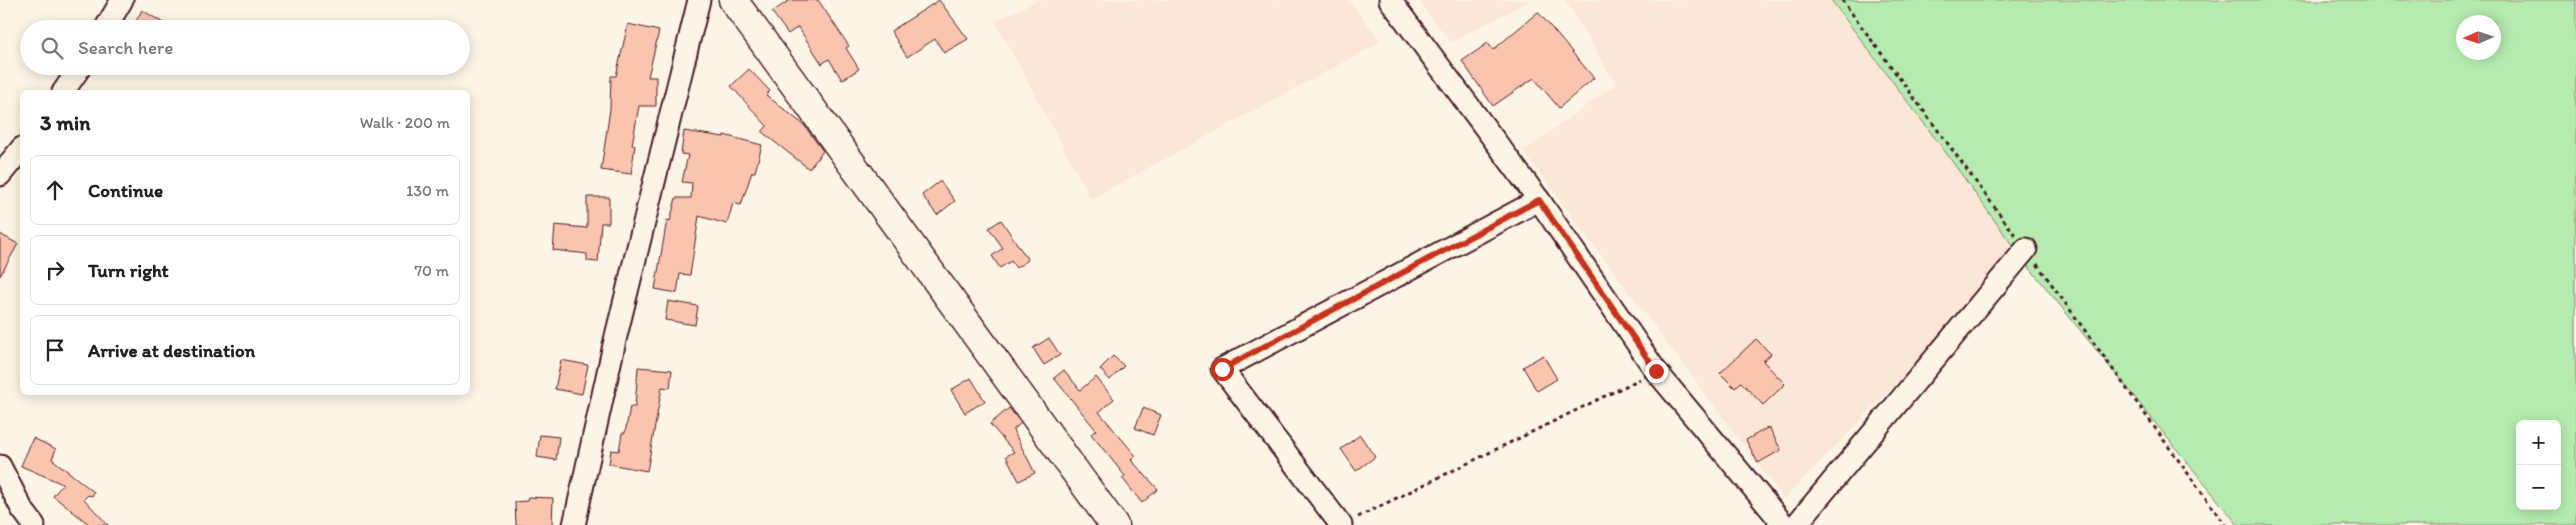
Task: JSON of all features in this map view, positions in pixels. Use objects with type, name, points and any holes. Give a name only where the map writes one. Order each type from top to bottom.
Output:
[{"type":"main road","points":[[732,0],[1114,525]]},
{"type":"street","points":[[110,20],[122,0]]},
{"type":"street","points":[[574,525],[616,336],[698,0]]},
{"type":"street","points":[[1390,0],[1539,200],[1656,371],[1784,525]]},
{"type":"street","points":[[64,90],[75,75]]},
{"type":"street","points":[[0,175],[20,150]]},
{"type":"street","points":[[1346,523],[1222,369],[1539,200]]},
{"type":"street","points":[[1796,525],[2026,250]]},
{"type":"street","points":[[0,466],[22,509],[34,525]]},
{"type":"path","points":[[1346,523],[1656,371]]},
{"type":"shaded area","points":[[1038,0],[1349,0],[1381,42],[1091,199],[995,21]]},
{"type":"shaded area","points":[[1417,0],[1532,0],[1451,42]]},
{"type":"shaded area","points":[[1565,0],[1830,0],[1944,150],[2020,256],[1784,499],[1523,151],[1616,84]]},
{"type":"green space","points":[[1831,0],[2576,0],[2576,525],[2238,525],[2020,256],[1944,150]]},
{"type":"building","points":[[790,0],[818,0],[849,46],[846,48],[859,69],[842,80],[829,59],[822,64],[798,27],[788,34],[772,12]]},
{"type":"building","points":[[939,0],[968,39],[944,53],[935,39],[907,57],[891,31]]},
{"type":"building","points":[[142,10],[158,20],[137,20]]},
{"type":"building","points":[[1538,12],[1594,78],[1559,108],[1534,78],[1493,106],[1462,61],[1488,43],[1493,50]]},
{"type":"building","points":[[628,24],[659,31],[648,77],[656,77],[656,106],[639,106],[632,145],[635,145],[631,174],[601,170],[610,109],[611,76],[616,76]]},
{"type":"building","points":[[749,69],[770,91],[766,95],[804,125],[823,151],[809,169],[762,132],[767,126],[731,86]]},
{"type":"building","points":[[684,131],[724,137],[724,135],[762,145],[755,172],[752,172],[741,205],[733,203],[727,224],[699,216],[690,275],[680,274],[677,293],[655,289],[667,220],[670,221],[676,198],[691,198],[692,183],[682,182],[688,155],[681,154]]},
{"type":"building","points":[[940,181],[955,201],[937,215],[922,195]]},
{"type":"building","points":[[587,197],[609,197],[609,223],[601,223],[598,262],[587,261],[587,254],[553,250],[555,225],[587,228]]},
{"type":"building","points":[[1001,220],[1028,260],[1016,268],[1011,261],[1000,268],[992,256],[1003,248],[989,228]]},
{"type":"building","points":[[0,234],[18,244],[0,276]]},
{"type":"building","points":[[668,301],[698,306],[695,325],[665,320]]},
{"type":"building","points":[[1049,338],[1060,355],[1044,365],[1033,348]]},
{"type":"building","points":[[1756,339],[1771,354],[1763,361],[1785,384],[1763,405],[1741,382],[1735,388],[1720,373]]},
{"type":"building","points":[[1543,355],[1557,379],[1537,391],[1523,367]]},
{"type":"building","points":[[1113,356],[1124,366],[1110,380],[1100,369]]},
{"type":"building","points":[[561,360],[588,365],[582,394],[555,389]]},
{"type":"building","points":[[638,367],[672,370],[670,388],[662,387],[647,471],[609,464],[611,450],[619,451],[630,407],[635,407]]},
{"type":"building","points":[[1064,370],[1080,390],[1096,377],[1114,399],[1099,412],[1136,456],[1131,460],[1158,489],[1142,503],[1122,478],[1125,476],[1091,434],[1096,430],[1054,378]]},
{"type":"building","points":[[971,378],[985,401],[965,413],[951,390]]},
{"type":"building","points":[[1009,408],[1021,423],[1013,430],[1035,473],[1019,481],[1006,456],[1014,452],[990,424]]},
{"type":"building","points":[[1143,408],[1161,415],[1153,435],[1135,428]]},
{"type":"building","points":[[1769,427],[1781,450],[1758,463],[1746,440]]},
{"type":"building","points":[[540,435],[559,437],[556,460],[537,457]]},
{"type":"building","points":[[1360,435],[1375,457],[1356,471],[1341,449]]},
{"type":"building","points":[[33,438],[56,449],[52,459],[94,492],[92,496],[88,495],[84,499],[108,525],[90,525],[53,496],[63,484],[21,466]]},
{"type":"building","points":[[528,497],[553,498],[552,525],[516,525],[515,502],[527,501]]},
{"type":"route","points":[[1222,369],[1539,200],[1656,371]]}]
